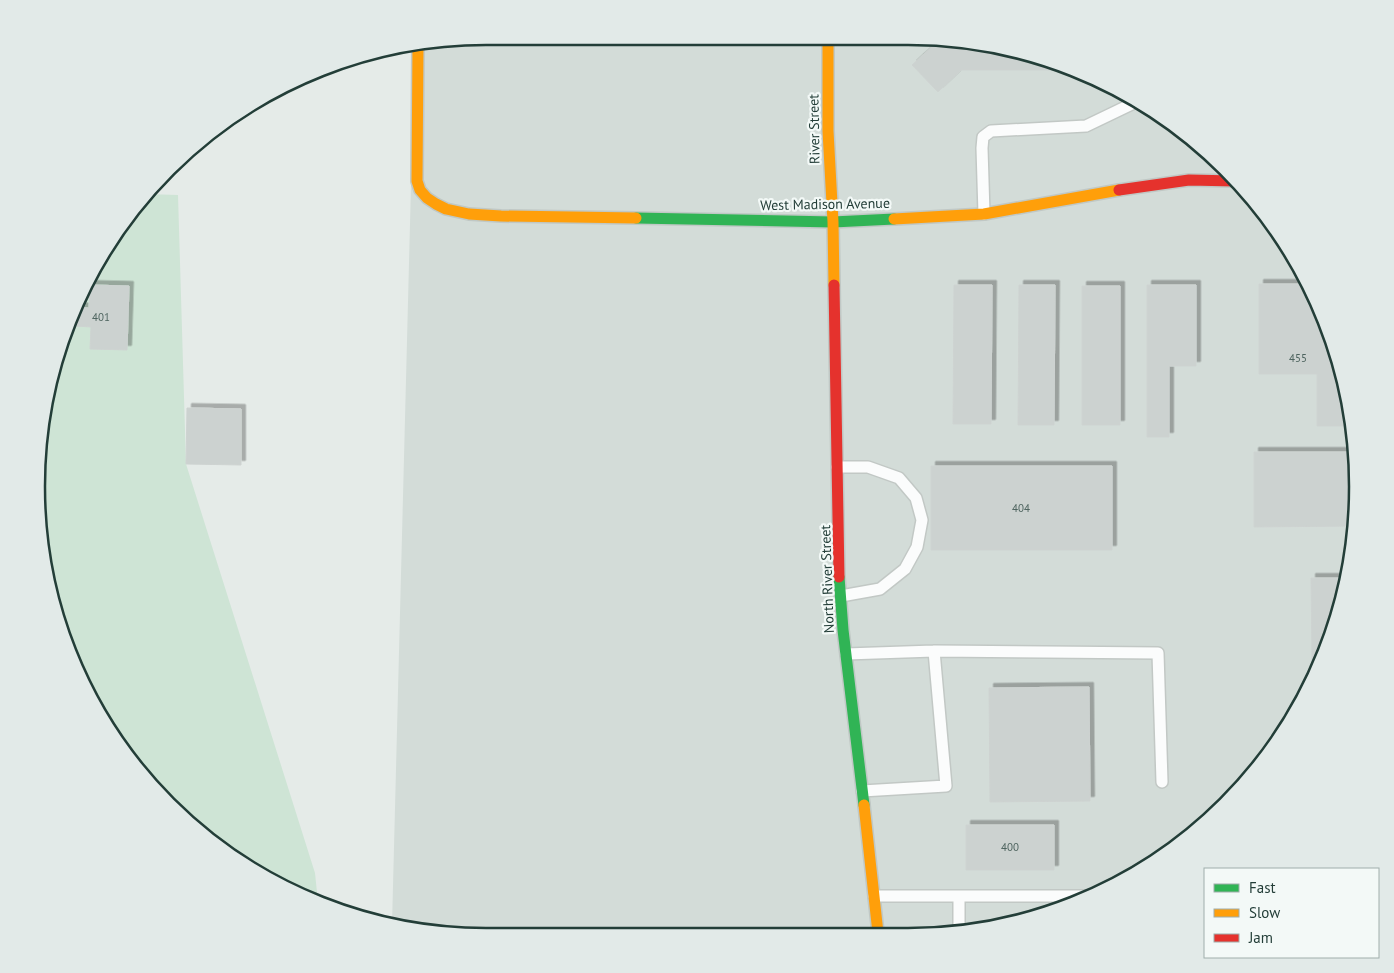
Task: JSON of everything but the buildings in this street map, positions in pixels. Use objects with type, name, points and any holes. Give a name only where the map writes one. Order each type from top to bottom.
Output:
[{"type":"street","name":"River Street","points":[[828,45],[828,131],[833,222]]},
{"type":"street","name":"West Madison Avenue","points":[[418,51],[417,175],[419,189],[433,201],[457,212],[473,214],[833,222],[984,214],[1188,180],[1226,181]]},
{"type":"street","name":"North River Street","points":[[833,222],[838,557],[846,654],[877,928]]},
{"type":"lane","points":[[984,214],[982,148],[983,137],[991,131],[1086,126],[1130,105]]},
{"type":"lane","points":[[837,467],[868,467],[899,478],[916,498],[922,520],[917,547],[905,569],[880,589],[841,596]]},
{"type":"lane","points":[[846,654],[934,651],[1158,653],[1162,782]]},
{"type":"lane","points":[[862,791],[946,786],[934,651]]},
{"type":"lane","points":[[874,896],[1071,896]]},
{"type":"lane","points":[[959,896],[959,925]]},
{"type":"shaded area","points":[[908,45],[965,49],[994,53],[1049,68],[1103,91],[1153,119],[1220,174],[1275,241],[1303,291],[1315,318],[1326,345],[1341,400],[1348,458],[1349,486],[1348,515],[1341,573],[1326,628],[1315,655],[1303,682],[1275,732],[1220,799],[1153,854],[1103,882],[1076,894],[1049,905],[994,920],[936,927],[908,928],[486,928],[429,924],[392,918],[411,185],[411,51],[458,46]]},
{"type":"green space","points":[[156,194],[178,195],[186,464],[315,873],[317,894],[266,869],[218,837],[174,799],[155,778],[119,732],[91,682],[68,628],[53,573],[46,515],[45,486],[49,429],[53,400],[60,372],[79,318],[104,266],[119,241]]},
{"type":"traffic: fast","points":[[636,218],[833,222],[894,219]]},
{"type":"traffic: fast","points":[[839,577],[843,630],[864,805]]},
{"type":"traffic: slow","points":[[828,45],[828,131],[834,285]]},
{"type":"traffic: slow","points":[[418,51],[417,181],[420,190],[427,198],[446,209],[469,214],[636,218]]},
{"type":"traffic: slow","points":[[894,219],[984,214],[1119,190]]},
{"type":"traffic: slow","points":[[864,805],[877,928]]},
{"type":"traffic: jam","points":[[1119,190],[1189,180],[1226,181]]},
{"type":"traffic: jam","points":[[834,285],[839,577]]}]
